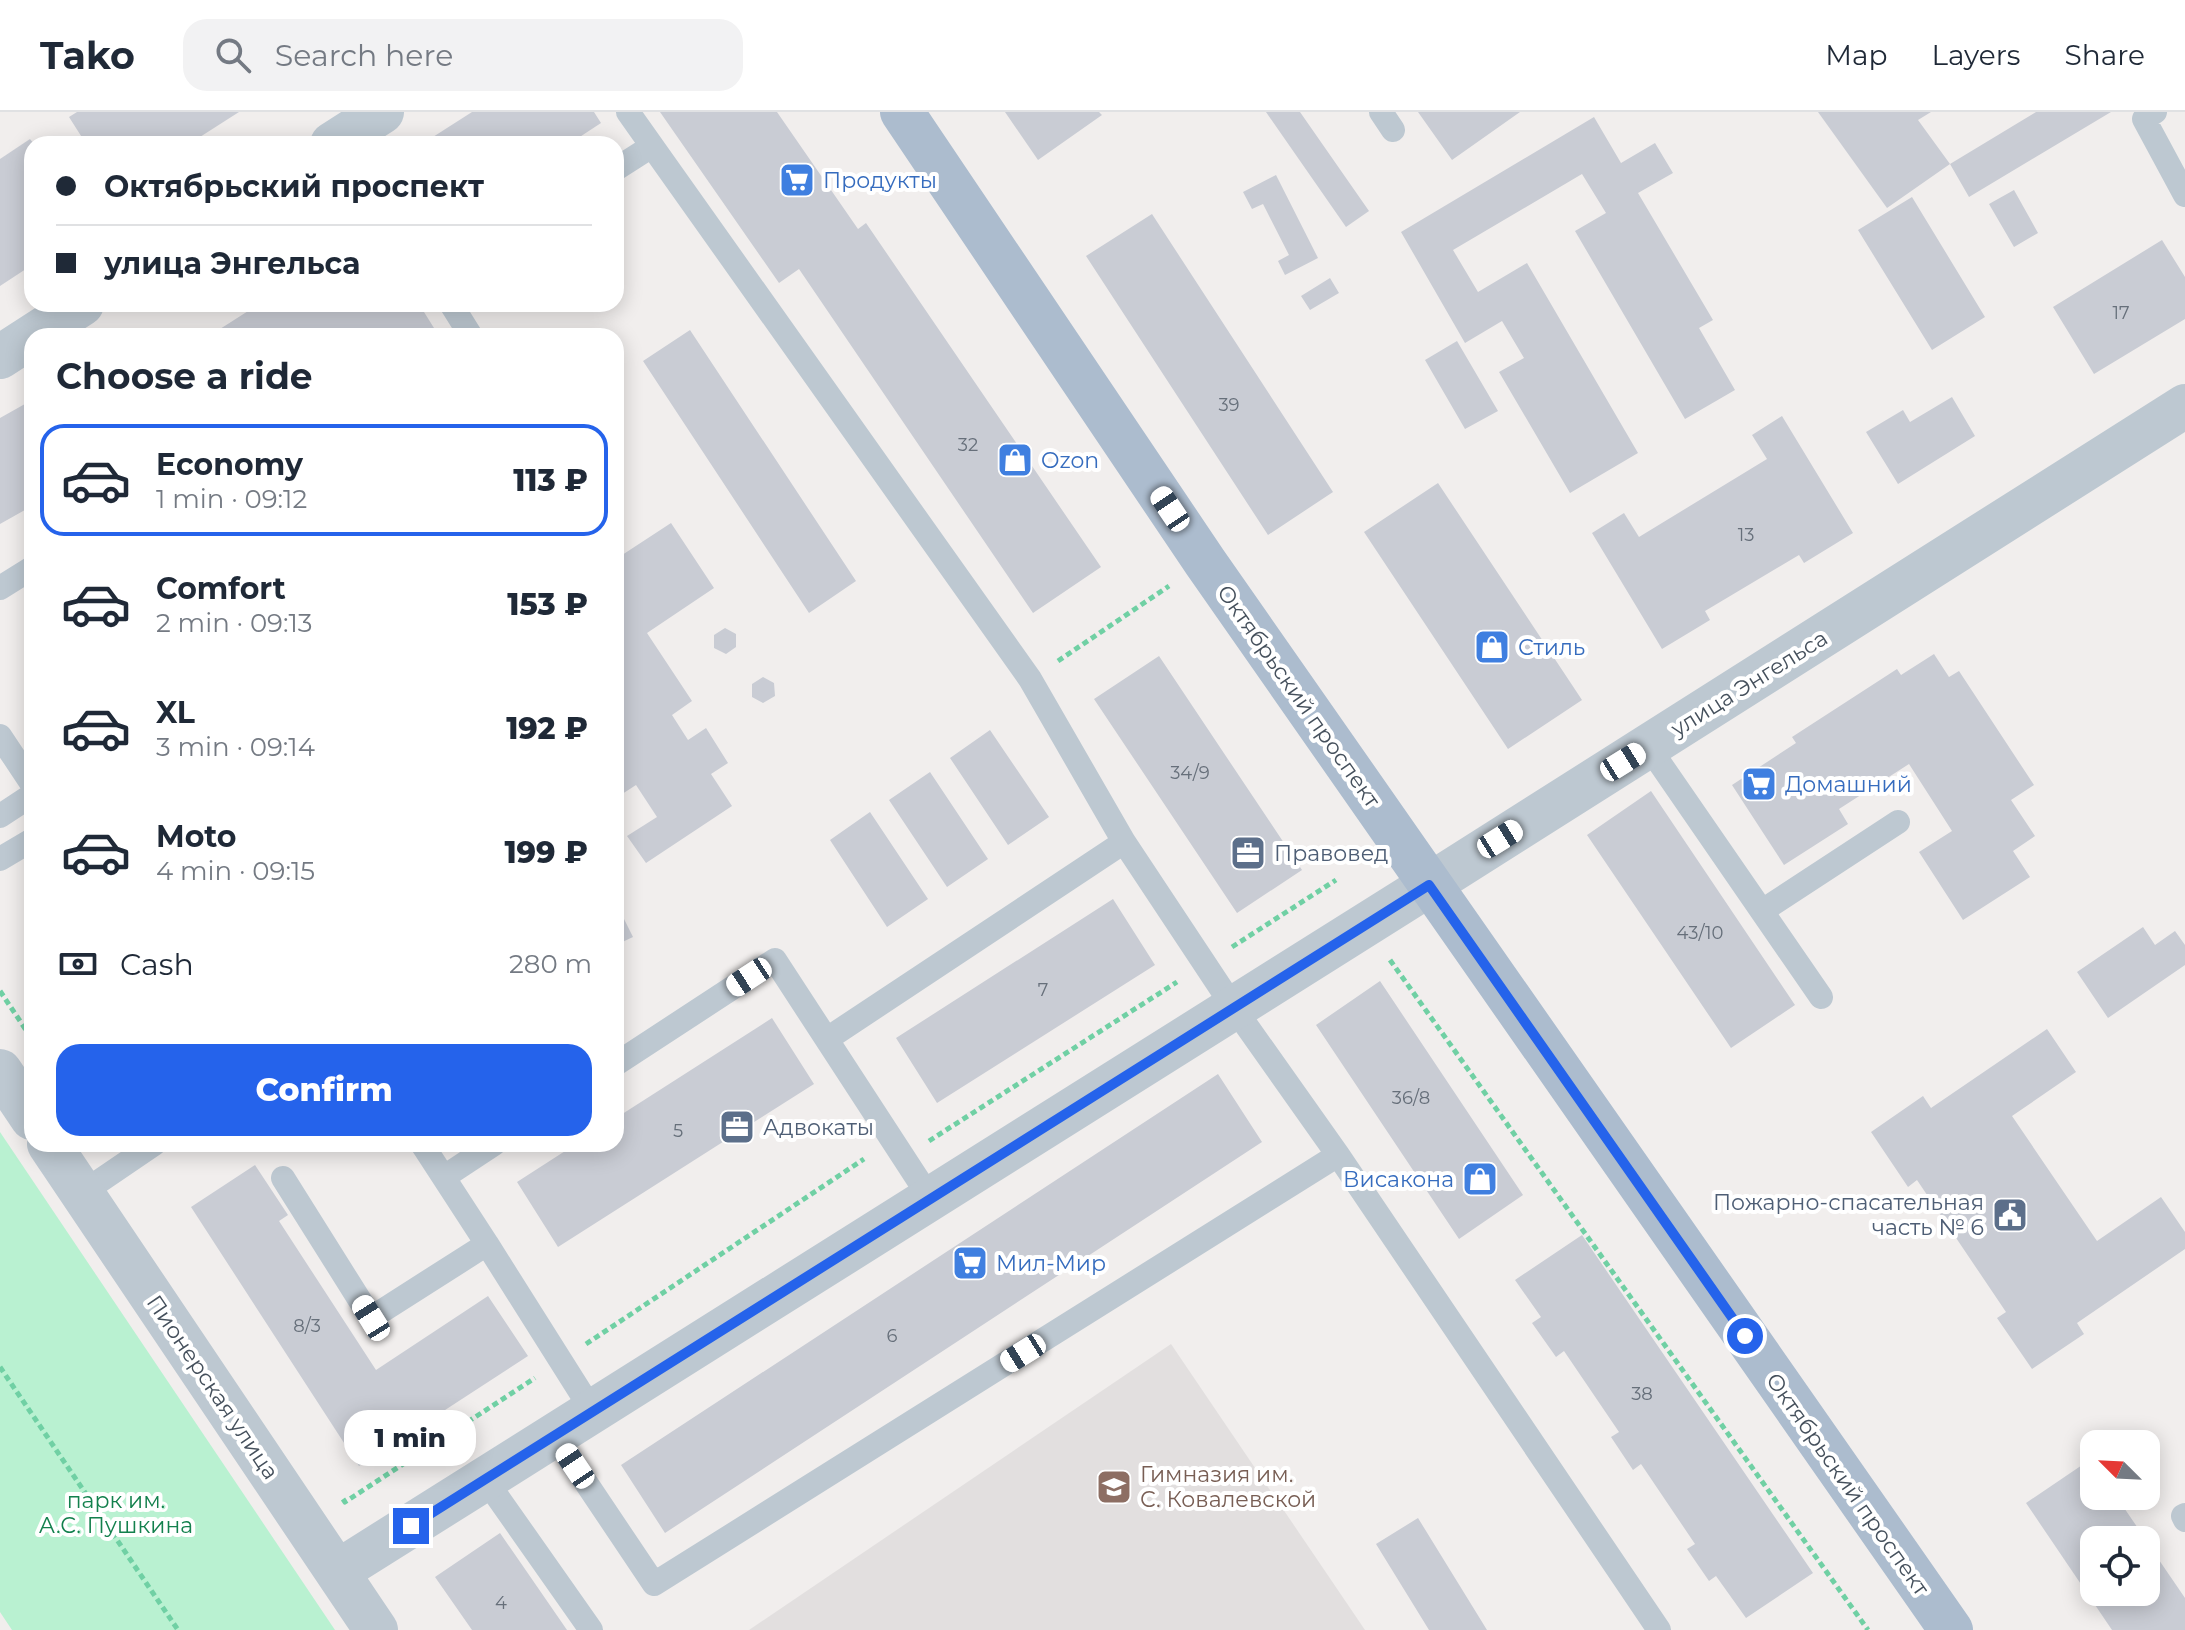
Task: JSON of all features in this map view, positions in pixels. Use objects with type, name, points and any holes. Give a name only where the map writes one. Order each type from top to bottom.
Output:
[{"type":"main road","name":"Октябрьский проспект","points":[[902,112],[1205,562],[1951,1630]]},
{"type":"street","points":[[45,328],[70,312]]},
{"type":"street","points":[[0,357],[24,341]]},
{"type":"street","name":"улица Энгельса","points":[[337,1572],[2185,406]]},
{"type":"street","points":[[0,1071],[24,1106]]},
{"type":"street","name":"Пионерская улица","points":[[54,1152],[376,1630]]},
{"type":"lane","points":[[628,112],[1030,679],[1124,842],[1659,1630]]},
{"type":"lane","points":[[2155,112],[2144,119],[2185,195]]},
{"type":"lane","points":[[624,164],[652,146]]},
{"type":"lane","points":[[0,588],[24,573]]},
{"type":"lane","points":[[0,736],[24,771]]},
{"type":"lane","points":[[1648,746],[1821,997]]},
{"type":"lane","points":[[0,816],[24,787]]},
{"type":"lane","points":[[1762,911],[1898,822]]},
{"type":"lane","points":[[827,1039],[1124,842]]},
{"type":"lane","points":[[0,859],[24,845]]},
{"type":"lane","points":[[624,1059],[775,960],[930,1198]]},
{"type":"lane","points":[[82,1193],[142,1152]]},
{"type":"lane","points":[[427,1152],[593,1412]]},
{"type":"lane","points":[[444,1177],[482,1152]]},
{"type":"lane","points":[[554,1435],[654,1584],[1338,1155]]},
{"type":"lane","points":[[283,1178],[371,1318],[487,1244]]},
{"type":"lane","points":[[485,1479],[591,1630]]},
{"type":"path","points":[[1030,679],[1205,562]]},
{"type":"path","points":[[336,1489],[345,1502],[867,1157],[903,1157],[1336,880]]},
{"type":"path","points":[[1384,952],[1868,1630]]},
{"type":"path","points":[[0,991],[24,1027]]},
{"type":"path","points":[[0,1367],[178,1630]]},
{"type":"shaded area","name":"Гимназия им. С. Ковалевской","points":[[1171,1344],[1365,1630],[749,1630]]},
{"type":"green space","name":"парк им. А.С. Пушкина","points":[[0,1132],[335,1630],[12,1630],[0,1612]]},
{"type":"building","points":[[77,112],[239,112],[202,136],[81,136],[69,117]]},
{"type":"building","points":[[472,112],[594,112],[601,123],[581,136],[434,136]]},
{"type":"building","points":[[660,112],[777,112],[858,229],[866,223],[1101,567],[1033,613],[799,269],[779,283]]},
{"type":"building","points":[[1005,112],[1099,112],[1102,115],[1038,160]]},
{"type":"building","points":[[1266,112],[1300,112],[1369,211],[1346,227]]},
{"type":"building","points":[[1418,112],[1520,112],[1452,160]]},
{"type":"building","points":[[1818,112],[1931,112],[1918,120],[1950,164],[1887,208]]},
{"type":"building","points":[[2036,112],[2111,112],[1969,197],[1950,164]]},
{"type":"building","points":[[1594,117],[1621,163],[1655,143],[1673,173],[1638,193],[1713,320],[1699,328],[1735,390],[1685,419],[1575,231],[1606,213],[1582,174],[1453,250],[1478,292],[1527,263],[1638,453],[1570,493],[1499,372],[1524,358],[1502,321],[1465,343],[1401,232]]},
{"type":"building","points":[[24,143],[24,270],[0,286],[0,159]]},
{"type":"building","points":[[1276,175],[1318,258],[1285,275],[1278,261],[1289,255],[1263,204],[1252,209],[1243,192]]},
{"type":"building","points":[[2014,190],[2038,233],[2014,247],[1989,204]]},
{"type":"building","points":[[1912,197],[1985,317],[1932,350],[1858,230]]},
{"type":"building","points":[[1152,214],[1333,492],[1268,535],[1086,256]]},
{"type":"building","points":[[2162,240],[2185,277],[2185,319],[2094,374],[2053,307]]},
{"type":"building","points":[[1330,278],[1339,293],[1310,310],[1301,296]]},
{"type":"building","points":[[246,312],[424,312],[434,328],[222,328]]},
{"type":"building","points":[[690,330],[856,581],[809,613],[643,361]]},
{"type":"building","points":[[1457,341],[1498,411],[1465,429],[1425,360]]},
{"type":"building","points":[[1952,397],[1975,436],[1898,484],[1866,432],[1903,410],[1910,422]]},
{"type":"building","points":[[24,404],[24,510],[0,524],[0,418]]},
{"type":"building","points":[[1782,416],[1853,533],[1804,563],[1799,555],[1705,611],[1710,620],[1662,649],[1592,533],[1624,513],[1639,537],[1767,459],[1752,435]]},
{"type":"building","points":[[1438,483],[1582,700],[1508,749],[1364,532]]},
{"type":"building","points":[[671,523],[714,588],[647,633],[692,701],[672,715],[688,740],[706,728],[728,763],[711,774],[732,806],[646,863],[627,836],[657,817],[636,785],[624,793],[624,554]]},
{"type":"building","points":[[725,628],[736,634],[736,647],[726,654],[714,648],[714,635]]},
{"type":"building","points":[[1934,654],[1949,677],[1959,671],[2034,785],[2011,800],[2035,836],[2013,851],[2030,877],[1963,920],[1919,852],[1952,831],[1909,764],[1839,809],[1848,824],[1784,865],[1732,785],[1796,743],[1792,737],[1897,669],[1901,675]]},
{"type":"building","points":[[1159,656],[1302,870],[1237,913],[1094,699]]},
{"type":"building","points":[[763,677],[774,683],[775,696],[763,703],[752,697],[752,684]]},
{"type":"building","points":[[990,730],[1049,817],[1008,845],[950,758]]},
{"type":"building","points":[[930,772],[988,859],[947,887],[889,800]]},
{"type":"building","points":[[1651,791],[1795,1005],[1731,1048],[1587,835]]},
{"type":"building","points":[[870,812],[928,899],[887,927],[830,840]]},
{"type":"building","points":[[1113,899],[1155,965],[937,1103],[896,1038]]},
{"type":"building","points":[[624,919],[633,937],[624,941]]},
{"type":"building","points":[[2143,927],[2155,945],[2175,931],[2185,945],[2185,965],[2108,1018],[2077,972]]},
{"type":"building","points":[[1380,981],[1523,1195],[1459,1239],[1316,1025]]},
{"type":"building","points":[[772,1018],[814,1084],[558,1247],[517,1182],[564,1152],[624,1152],[624,1113]]},
{"type":"building","name":"Пожарно-спасательная часть № 6","points":[[2047,1029],[2076,1072],[2012,1116],[2097,1241],[2161,1197],[2185,1232],[2185,1249],[2077,1323],[2084,1334],[2032,1369],[1997,1318],[2006,1312],[1917,1180],[1908,1187],[1871,1132],[1923,1096],[1931,1108]]},
{"type":"building","points":[[1218,1074],[1262,1142],[665,1533],[621,1465]]},
{"type":"building","points":[[255,1165],[288,1215],[279,1221],[376,1370],[488,1296],[528,1356],[359,1466],[191,1207]]},
{"type":"building","points":[[1582,1235],[1813,1573],[1746,1618],[1716,1576],[1709,1581],[1687,1549],[1695,1544],[1641,1464],[1633,1470],[1611,1437],[1619,1432],[1564,1351],[1556,1357],[1532,1323],[1541,1317],[1515,1280]]},
{"type":"building","points":[[2080,1466],[2080,1510],[2126,1510],[2136,1526],[2080,1526],[2080,1583],[2026,1503]]},
{"type":"building","points":[[1418,1518],[1487,1630],[1429,1630],[1376,1544]]},
{"type":"building","points":[[500,1533],[567,1630],[472,1630],[435,1577]]},
{"type":"building","points":[[2160,1561],[2185,1598],[2185,1630],[2112,1630],[2096,1606],[2160,1606]]},
{"type":"place","name":"Продукты","points":[[797,180]]},
{"type":"place","name":"Ozon","points":[[1015,460]]},
{"type":"place","name":"Стиль","points":[[1492,647]]},
{"type":"place","name":"Домашний","points":[[1759,784]]},
{"type":"place","name":"Правовед","points":[[1248,853]]},
{"type":"place","name":"Адвокаты","points":[[737,1127]]},
{"type":"place","name":"Висакона","points":[[1480,1179]]},
{"type":"place","name":"Пожарно-спасательная часть № 6","points":[[2010,1215]]},
{"type":"place","name":"Мил-Мир","points":[[970,1263]]},
{"type":"place","name":"Гимназия им. С. Ковалевской","points":[[1114,1487]]},
{"type":"route","points":[[411,1526],[1429,885],[1745,1336]]}]
